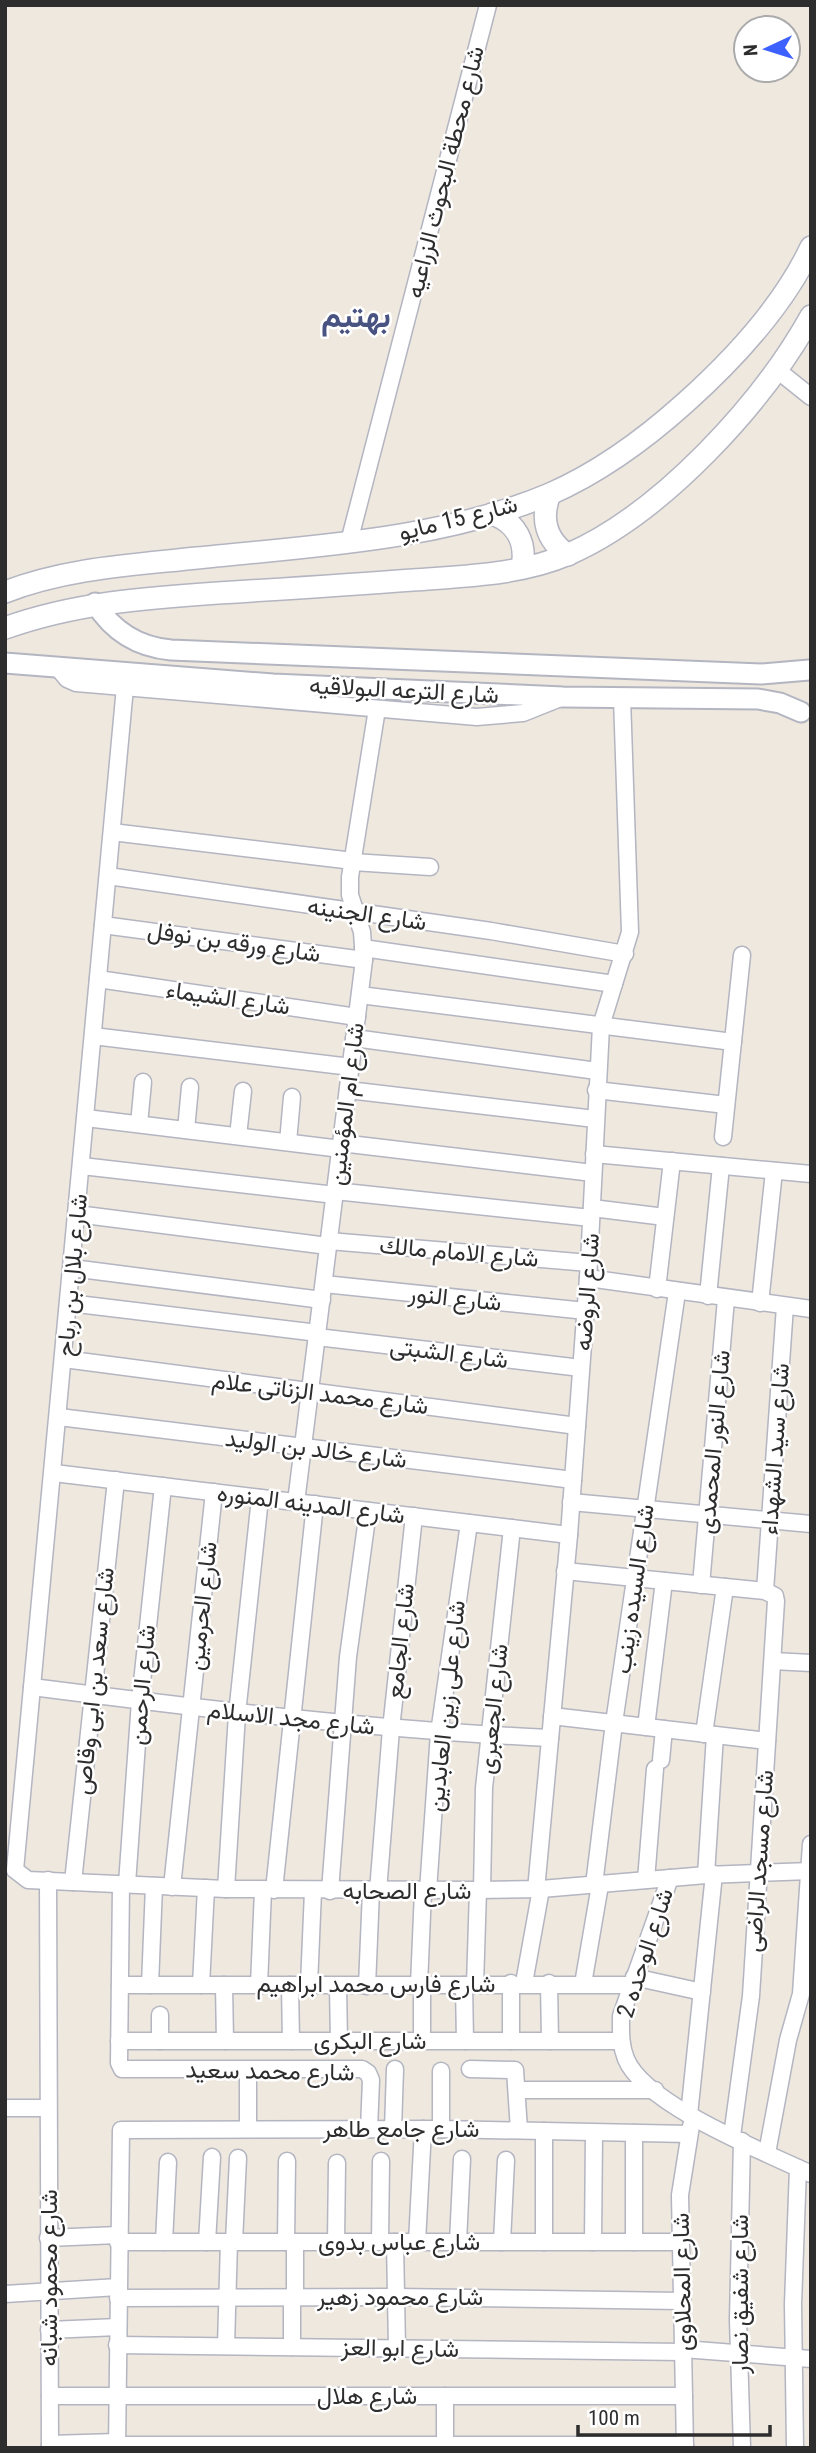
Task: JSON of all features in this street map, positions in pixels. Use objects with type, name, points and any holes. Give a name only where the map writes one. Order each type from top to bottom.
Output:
[{"type":"main road","name":"شارع 15 مايو","points":[[5,592],[90,569],[349,542],[445,526],[492,514],[550,494],[628,450],[714,377],[751,337],[783,294],[811,247]]},
{"type":"main road","name":"شارع 15 مايو","points":[[5,628],[95,603],[481,575],[522,568],[568,555],[636,513],[675,483],[710,449],[776,369],[811,316]]},
{"type":"main road","points":[[550,494],[545,505],[546,528],[551,539],[568,555]]},
{"type":"main road","points":[[492,514],[512,525],[520,537],[524,552],[522,568]]},
{"type":"street","name":"شارع محطة البحوث الزراعيه","points":[[349,542],[488,5]]},
{"type":"street","points":[[776,369],[811,397]]},
{"type":"street","name":"شارع الترعه البولاقيه","points":[[95,603],[108,621],[125,636],[147,646],[171,650],[761,674],[810,669]]},
{"type":"street","name":"شارع الترعه البولاقيه","points":[[5,663],[273,684],[563,697],[769,700],[806,717]]},
{"type":"street","points":[[57,667],[67,679],[76,683],[495,717],[530,711],[563,697]]},
{"type":"street","points":[[806,717],[797,690],[810,669]]},
{"type":"street","name":"شارع بلال بن رباح","points":[[11,1867],[54,1473],[125,687]]},
{"type":"street","name":"شارع الروضه","points":[[511,2041],[517,1983],[538,1889],[589,1270],[601,1026],[630,932],[622,698]]},
{"type":"street","name":"شارع ام المؤمنين","points":[[296,1502],[360,995],[364,954],[362,932],[350,895],[377,709]]},
{"type":"street","points":[[112,832],[353,861],[430,867]]},
{"type":"street","name":"شارع الجنينه","points":[[108,876],[491,931],[625,954]]},
{"type":"street","name":"شارع ورقه بن نوفل","points":[[103,925],[614,985]]},
{"type":"street","points":[[723,1136],[742,955]]},
{"type":"street","name":"شارع الشيماء","points":[[98,979],[357,1017]]},
{"type":"street","points":[[360,995],[733,1042]]},
{"type":"street","points":[[93,1036],[351,1067]]},
{"type":"street","points":[[354,1038],[597,1071]]},
{"type":"street","points":[[139,1124],[143,1083]]},
{"type":"street","points":[[186,1130],[190,1087]]},
{"type":"street","points":[[348,1090],[595,1119]]},
{"type":"street","points":[[596,1090],[726,1105]]},
{"type":"street","points":[[238,1136],[243,1091]]},
{"type":"street","points":[[288,1142],[292,1097]]},
{"type":"street","points":[[86,1118],[593,1173]]},
{"type":"street","points":[[594,1154],[811,1174]]},
{"type":"street","points":[[657,1289],[672,1161]]},
{"type":"street","points":[[82,1166],[335,1193],[665,1217]]},
{"type":"street","points":[[708,1296],[721,1166]]},
{"type":"street","points":[[760,1303],[774,1171]]},
{"type":"street","name":"شارع الامام مالك","points":[[77,1214],[329,1244],[589,1270],[657,1289],[811,1309]]},
{"type":"street","name":"شارع النور","points":[[72,1268],[323,1292],[586,1311]]},
{"type":"street","name":"شارع السيده زينب","points":[[583,1984],[597,1885],[614,1723],[677,1292]]},
{"type":"street","name":"شارع النور المحمدى","points":[[701,1585],[726,1299]]},
{"type":"street","name":"شارع الشبتى","points":[[69,1303],[581,1368]]},
{"type":"street","name":"شارع سيد الشهداء","points":[[765,1591],[785,1306]]},
{"type":"street","name":"شارع محمد الزناتى علام","points":[[64,1359],[577,1426]]},
{"type":"street","name":"شارع خالد بن الوليد","points":[[59,1417],[573,1480]]},
{"type":"street","name":"شارع المدينه المنوره","points":[[54,1473],[569,1535]]},
{"type":"street","name":"شارع سعد بن ابى وقاص","points":[[73,1882],[116,1480]]},
{"type":"street","name":"شارع الرحمن","points":[[119,2063],[124,1884],[163,1486]]},
{"type":"street","name":"شارع الحرمين","points":[[172,1887],[214,1492]]},
{"type":"street","points":[[226,1889],[237,1714],[260,1498]]},
{"type":"street","points":[[571,1502],[811,1524]]},
{"type":"street","points":[[259,1985],[315,1504]]},
{"type":"street","points":[[309,1986],[368,1511]]},
{"type":"street","name":"شارع الجامع","points":[[367,1986],[414,1516]]},
{"type":"street","name":"شارع على زين العابدين","points":[[422,2040],[420,1985],[439,1733],[469,1523]]},
{"type":"street","name":"شارع الجعبرى","points":[[465,2040],[480,1890],[484,1788],[512,1528]]},
{"type":"street","points":[[565,1571],[765,1591]]},
{"type":"street","points":[[646,1727],[664,1581]]},
{"type":"street","name":"شارع المحلاوى","points":[[685,2446],[680,2178],[689,2134],[702,1992],[710,1875],[710,1734],[725,1587]]},
{"type":"street","name":"شارع مسجد الراضى","points":[[736,2138],[751,1996],[773,1661],[776,1601],[775,1596],[765,1591]]},
{"type":"street","points":[[773,1661],[811,1663]]},
{"type":"street","name":"شارع مجد الاسلام","points":[[32,1688],[237,1714],[391,1729],[550,1738]]},
{"type":"street","points":[[552,1716],[767,1741]]},
{"type":"street","points":[[646,1880],[664,1729]]},
{"type":"street","points":[[767,2153],[788,2040],[800,1994],[811,1844]]},
{"type":"street","name":"شارع الصحابه","points":[[11,1867],[27,1880],[322,1891],[538,1889],[710,1875],[810,1871]]},
{"type":"street","name":"شارع الوحده 2","points":[[670,1878],[621,2016],[620,2041],[626,2060],[638,2077],[691,2116],[804,2171]]},
{"type":"street","name":"شارع محمود شبانه","points":[[48,1880],[50,2446]]},
{"type":"street","points":[[150,1985],[154,1886]]},
{"type":"street","points":[[201,1985],[206,1888]]},
{"type":"street","name":"شارع فارس محمد ابراهيم","points":[[120,1985],[367,1986],[633,1981],[702,1992]]},
{"type":"street","points":[[549,1983],[550,2041]]},
{"type":"street","points":[[224,1985],[225,2041]]},
{"type":"street","points":[[290,1985],[291,2041]]},
{"type":"street","points":[[338,1986],[339,2041]]},
{"type":"street","points":[[160,2014],[160,2040]]},
{"type":"street","name":"شارع البكرى","points":[[119,2040],[620,2041]]},
{"type":"street","name":"شارع محمد سعيد","points":[[119,2063],[128,2070],[362,2069],[368,2073],[371,2080],[369,2129]]},
{"type":"street","points":[[393,2129],[394,2069]]},
{"type":"street","points":[[470,2069],[515,2070],[519,2130]]},
{"type":"street","points":[[248,2070],[248,2128]]},
{"type":"street","points":[[441,2129],[442,2071]]},
{"type":"street","points":[[518,2090],[655,2090]]},
{"type":"street","points":[[5,2108],[47,2108]]},
{"type":"street","name":"شارع جامع طاهر","points":[[118,2239],[119,2136],[121,2130],[127,2128],[441,2129],[689,2134]]},
{"type":"street","points":[[417,2242],[423,2129]]},
{"type":"street","points":[[544,2131],[544,2242]]},
{"type":"street","points":[[593,2242],[594,2133]]},
{"type":"street","points":[[634,2133],[634,2242]]},
{"type":"street","name":"شارع شفيق نصار","points":[[736,2138],[742,2448]]},
{"type":"street","points":[[208,2242],[212,2157]]},
{"type":"street","points":[[226,2346],[227,2297],[238,2158]]},
{"type":"street","points":[[458,2242],[462,2159]]},
{"type":"street","points":[[502,2242],[506,2160]]},
{"type":"street","points":[[286,2161],[294,2297],[292,2347]]},
{"type":"street","points":[[381,2161],[387,2242],[396,2297],[397,2348]]},
{"type":"street","points":[[164,2242],[168,2162]]},
{"type":"street","points":[[336,2242],[337,2163]]},
{"type":"street","points":[[795,2448],[802,2405],[793,2358],[793,2304],[803,2251],[804,2171]]},
{"type":"street","name":"شارع عباس بدوى","points":[[48,2238],[164,2242],[681,2242]]},
{"type":"street","points":[[117,2445],[118,2239]]},
{"type":"street","name":"شارع محمود زهير","points":[[5,2294],[118,2292],[227,2297],[682,2301]]},
{"type":"street","points":[[793,2304],[811,2306]]},
{"type":"street","points":[[49,2330],[118,2327]]},
{"type":"street","name":"شارع ابو العز","points":[[117,2345],[739,2352],[811,2359]]},
{"type":"street","name":"شارع هلال","points":[[50,2396],[684,2396]]},
{"type":"street","points":[[445,2396],[445,2446]]},
{"type":"street","points":[[50,2446],[685,2446]]},
{"type":"district","name":"بهتيم","points":[[356,316]]}]
